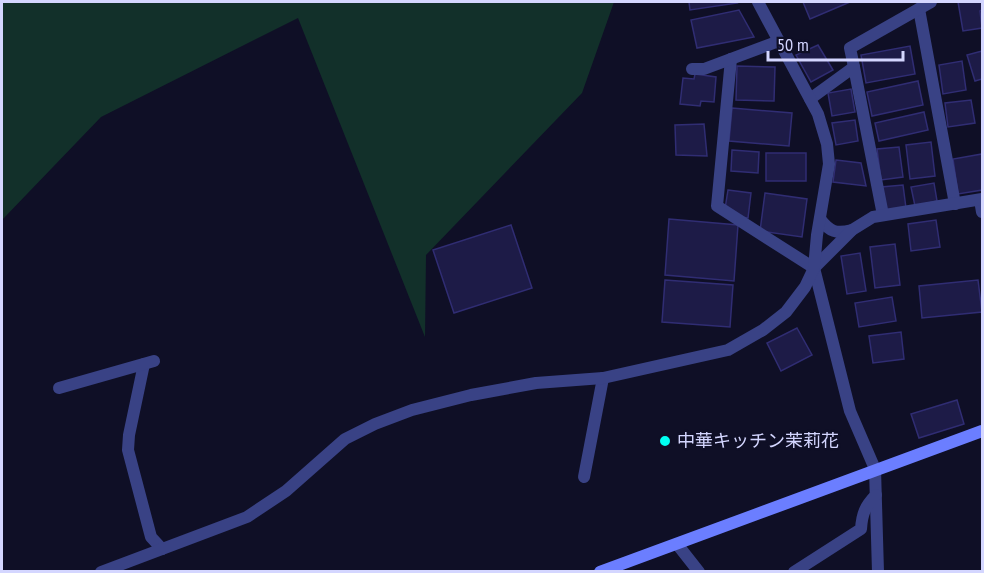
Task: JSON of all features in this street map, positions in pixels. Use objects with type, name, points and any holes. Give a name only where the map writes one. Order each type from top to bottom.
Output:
[{"type":"street","points":[[101,572],[247,517],[286,491],[345,439],[375,424],[412,410],[471,395],[536,383],[603,378],[728,350],[763,330],[786,312],[805,287],[814,268],[829,164],[818,114],[758,2]]},
{"type":"street","points":[[883,215],[850,48],[931,2]]},
{"type":"street","points":[[919,9],[955,204]]},
{"type":"street","points":[[692,69],[704,69],[779,41]]},
{"type":"street","points":[[732,59],[717,206],[814,268],[850,411],[875,470],[878,572]]},
{"type":"street","points":[[810,99],[854,67]]},
{"type":"street","points":[[820,219],[826,228],[841,233],[883,215],[955,204],[982,204]]},
{"type":"street","points":[[814,268],[852,230]]},
{"type":"street","points":[[58,388],[149,363],[129,435],[128,450],[151,537],[162,549]]},
{"type":"street","points":[[585,477],[603,378]]},
{"type":"street","points":[[600,572],[982,431]]},
{"type":"street","points":[[794,572],[861,529],[866,504],[876,495]]},
{"type":"street","points":[[677,544],[699,572]]},
{"type":"green space","points":[[2,2],[614,2],[582,93],[426,255],[425,337],[298,18],[101,117],[2,220]]},
{"type":"building","points":[[689,2],[736,2],[737,3],[690,10]]},
{"type":"building","points":[[803,2],[850,2],[810,19]]},
{"type":"building","points":[[958,2],[982,2],[980,11],[982,28],[963,31]]},
{"type":"building","points":[[739,10],[754,37],[697,48],[691,20]]},
{"type":"building","points":[[818,45],[833,70],[811,82],[796,55]]},
{"type":"building","points":[[910,46],[915,74],[866,83],[861,55]]},
{"type":"building","points":[[982,51],[982,79],[975,81],[967,55]]},
{"type":"building","points":[[962,61],[966,90],[943,94],[939,65]]},
{"type":"building","points":[[737,66],[775,67],[774,101],[736,100]]},
{"type":"building","points":[[695,74],[716,77],[714,102],[701,101],[700,106],[680,104],[683,78],[694,79]]},
{"type":"building","points":[[918,81],[923,105],[872,116],[867,92]]},
{"type":"building","points":[[851,89],[855,112],[832,116],[828,93]]},
{"type":"building","points":[[971,100],[975,123],[948,127],[945,103]]},
{"type":"building","points":[[732,108],[792,113],[789,146],[729,141]]},
{"type":"building","points":[[924,112],[928,130],[879,141],[875,123]]},
{"type":"building","points":[[855,120],[858,141],[836,145],[832,123]]},
{"type":"building","points":[[704,124],[707,156],[676,155],[675,125]]},
{"type":"building","points":[[931,142],[935,176],[910,179],[906,145]]},
{"type":"building","points":[[899,147],[903,177],[881,180],[877,149]]},
{"type":"building","points":[[732,150],[759,152],[758,173],[731,171]]},
{"type":"building","points":[[766,153],[806,153],[806,181],[766,181]]},
{"type":"building","points":[[982,154],[982,190],[958,194],[953,159]]},
{"type":"building","points":[[836,160],[861,163],[866,186],[833,182]]},
{"type":"building","points":[[934,183],[937,201],[915,206],[911,187]]},
{"type":"building","points":[[903,185],[906,208],[883,210],[881,187]]},
{"type":"building","points":[[728,190],[751,193],[748,218],[724,215]]},
{"type":"building","points":[[765,193],[807,199],[802,237],[760,231]]},
{"type":"building","points":[[669,219],[738,225],[734,281],[665,275]]},
{"type":"building","points":[[936,220],[940,247],[911,251],[908,224]]},
{"type":"building","points":[[511,225],[532,288],[454,313],[433,250]]},
{"type":"building","points":[[895,244],[900,285],[875,288],[870,247]]},
{"type":"building","points":[[860,253],[866,291],[847,294],[841,256]]},
{"type":"building","points":[[665,280],[733,285],[730,327],[662,322]]},
{"type":"building","points":[[978,280],[982,312],[922,318],[919,286]]},
{"type":"building","points":[[892,297],[896,321],[859,327],[855,303]]},
{"type":"building","points":[[797,328],[812,355],[781,371],[767,343]]},
{"type":"building","points":[[901,332],[904,359],[873,363],[869,336]]},
{"type":"building","points":[[957,400],[964,424],[919,438],[911,414]]},
{"type":"place","name":"中華キッチン茉莉花","points":[[665,441]]}]
